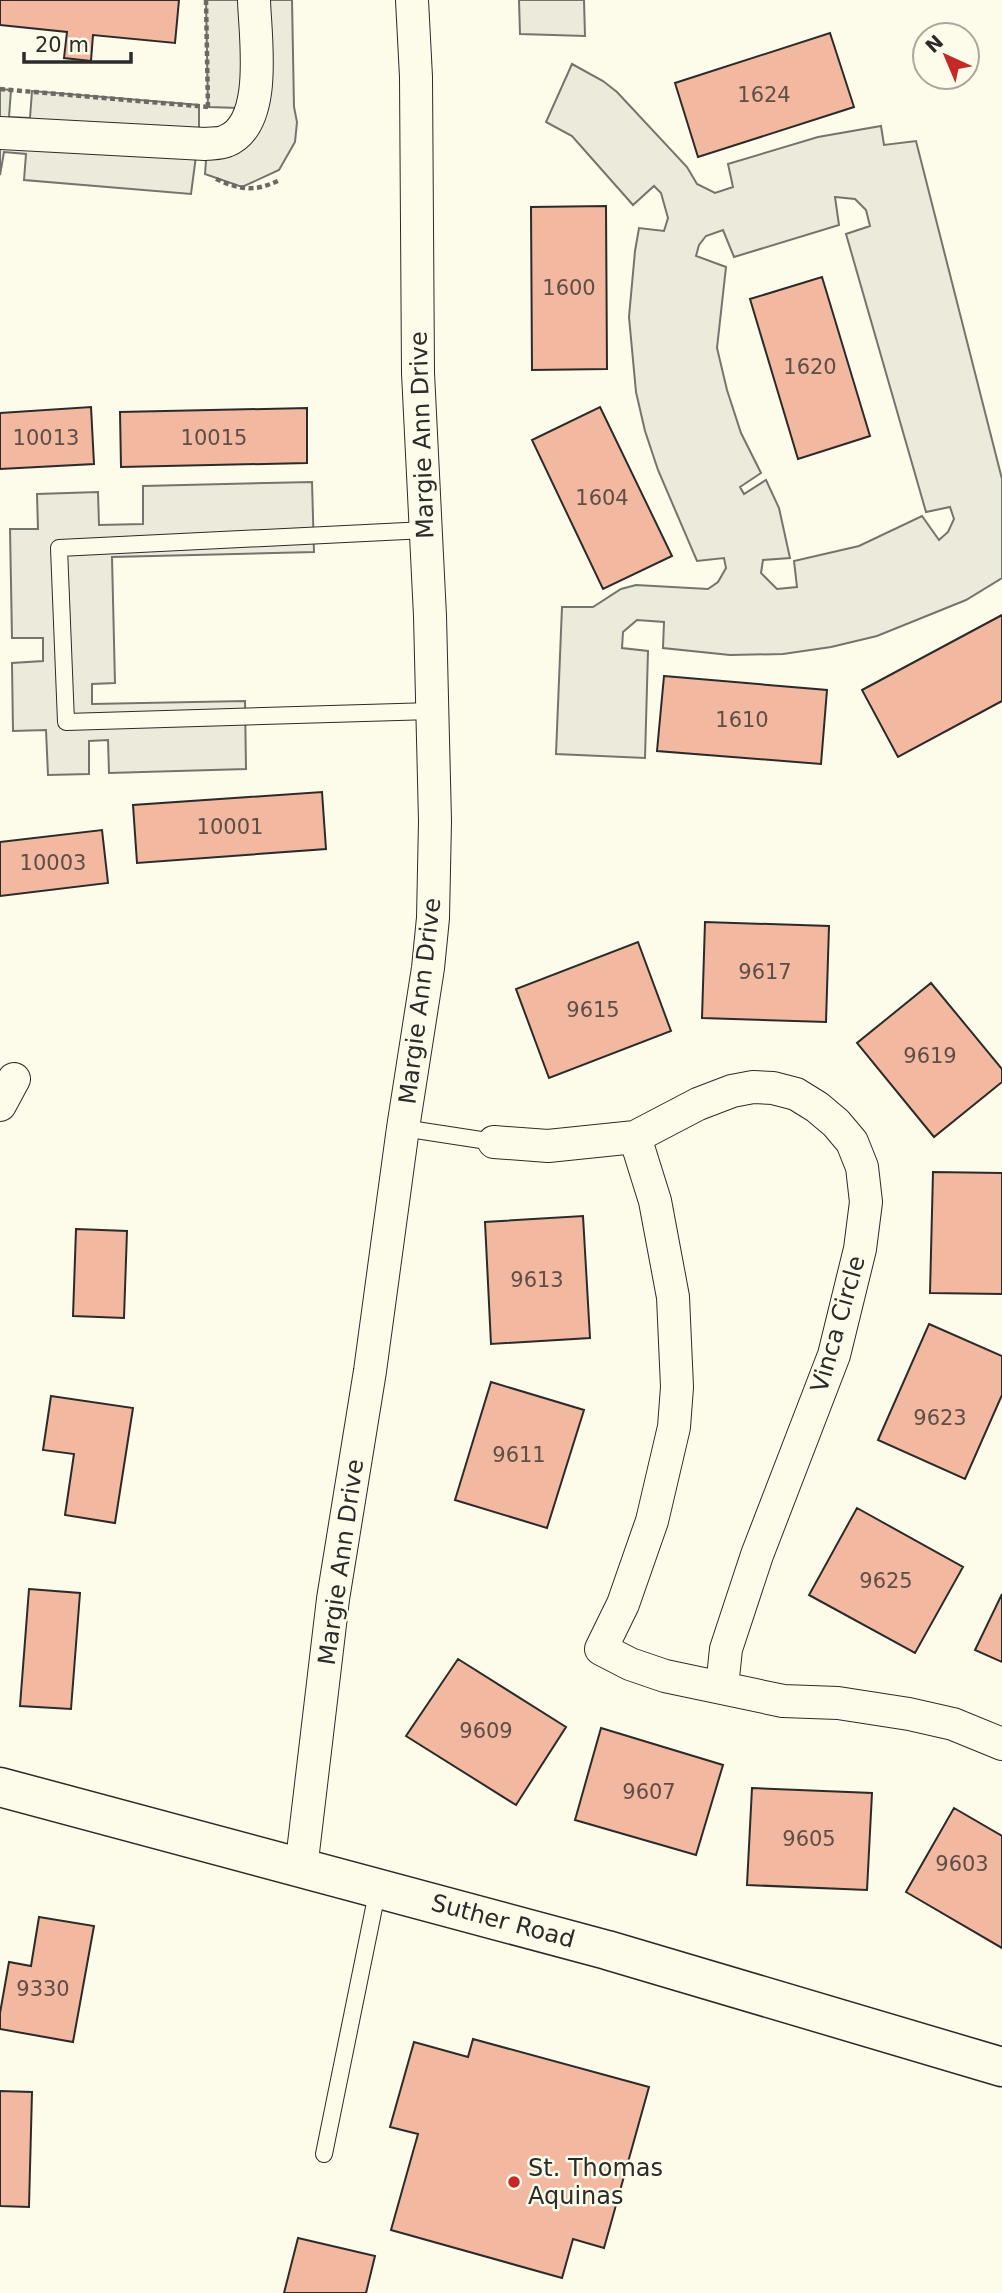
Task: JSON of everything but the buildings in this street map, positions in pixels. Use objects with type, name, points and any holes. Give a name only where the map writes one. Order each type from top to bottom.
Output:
[{"type":"street","points":[[0,133],[205,144],[227,141],[249,121],[257,92],[254,0]]},
{"type":"street","name":"Margie Ann Drive","points":[[301,1869],[333,1599],[370,1371],[433,918],[435,821],[418,373],[416,77],[412,0]]},
{"type":"street","name":"Vinca Circle","points":[[494,1142],[548,1146],[635,1137],[698,1104],[732,1091],[753,1087],[773,1088],[796,1094],[836,1123],[852,1142],[862,1167],[866,1202],[860,1249],[834,1355],[757,1556],[726,1649],[722,1687]]},
{"type":"street","points":[[635,1137],[655,1201],[673,1297],[677,1387],[674,1427],[652,1521],[623,1604],[601,1649],[630,1664],[665,1676],[783,1701],[838,1703],[909,1714],[953,1724],[1002,1744]]},
{"type":"street","name":"Suther Road","points":[[0,1787],[607,1950],[763,2002],[1002,2067]]},
{"type":"lane","points":[[426,530],[59,548],[66,722],[432,711]]},
{"type":"lane","name":"Vinca Circle","points":[[403,1128],[494,1142]]},
{"type":"lane","points":[[324,2154],[378,1888]]},
{"type":"path","points":[[206,0],[208,120]]},
{"type":"path","points":[[0,89],[208,107]]},
{"type":"path","points":[[205,174],[246,189],[262,188],[280,180]]},
{"type":"shaded area","points":[[206,0],[292,0],[294,107],[297,122],[295,142],[279,170],[242,187],[205,174],[208,133],[223,132],[238,108],[208,107]]},
{"type":"shaded area","points":[[519,0],[584,0],[585,36],[520,34]]},
{"type":"shaded area","points":[[572,64],[617,92],[687,167],[697,184],[715,193],[733,187],[728,164],[818,137],[881,126],[884,145],[916,141],[1002,479],[1002,578],[966,600],[877,636],[831,647],[783,654],[730,655],[663,648],[664,622],[637,620],[623,632],[622,648],[648,651],[645,758],[556,754],[562,607],[593,607],[621,589],[636,585],[708,589],[718,582],[726,568],[724,558],[697,561],[658,470],[636,392],[629,317],[635,251],[639,228],[664,231],[668,218],[661,193],[654,186],[633,205],[572,136],[546,122]],"holes":[[[835,197],[855,199],[866,210],[870,226],[846,234],[926,512],[950,507],[954,519],[948,532],[939,540],[922,516],[859,546],[794,561],[797,587],[777,589],[761,573],[763,560],[790,558],[779,508],[766,480],[744,494],[740,487],[761,473],[741,433],[717,348],[726,267],[696,256],[699,245],[706,236],[723,230],[734,257],[839,225]]]},
{"type":"shaded area","points":[[0,89],[11,90],[9,117],[30,118],[32,91],[199,105],[199,133],[191,194],[24,180],[26,154],[4,152],[0,175]]},
{"type":"shaded area","points":[[312,482],[314,552],[112,557],[115,683],[92,684],[92,704],[245,701],[246,769],[109,773],[108,740],[89,741],[89,774],[48,775],[46,730],[13,731],[12,663],[43,661],[43,638],[12,638],[10,529],[38,529],[37,494],[98,492],[99,525],[143,524],[143,486]]},
{"type":"place","name":"St. Thomas Aquinas","points":[[514,2182]]}]
